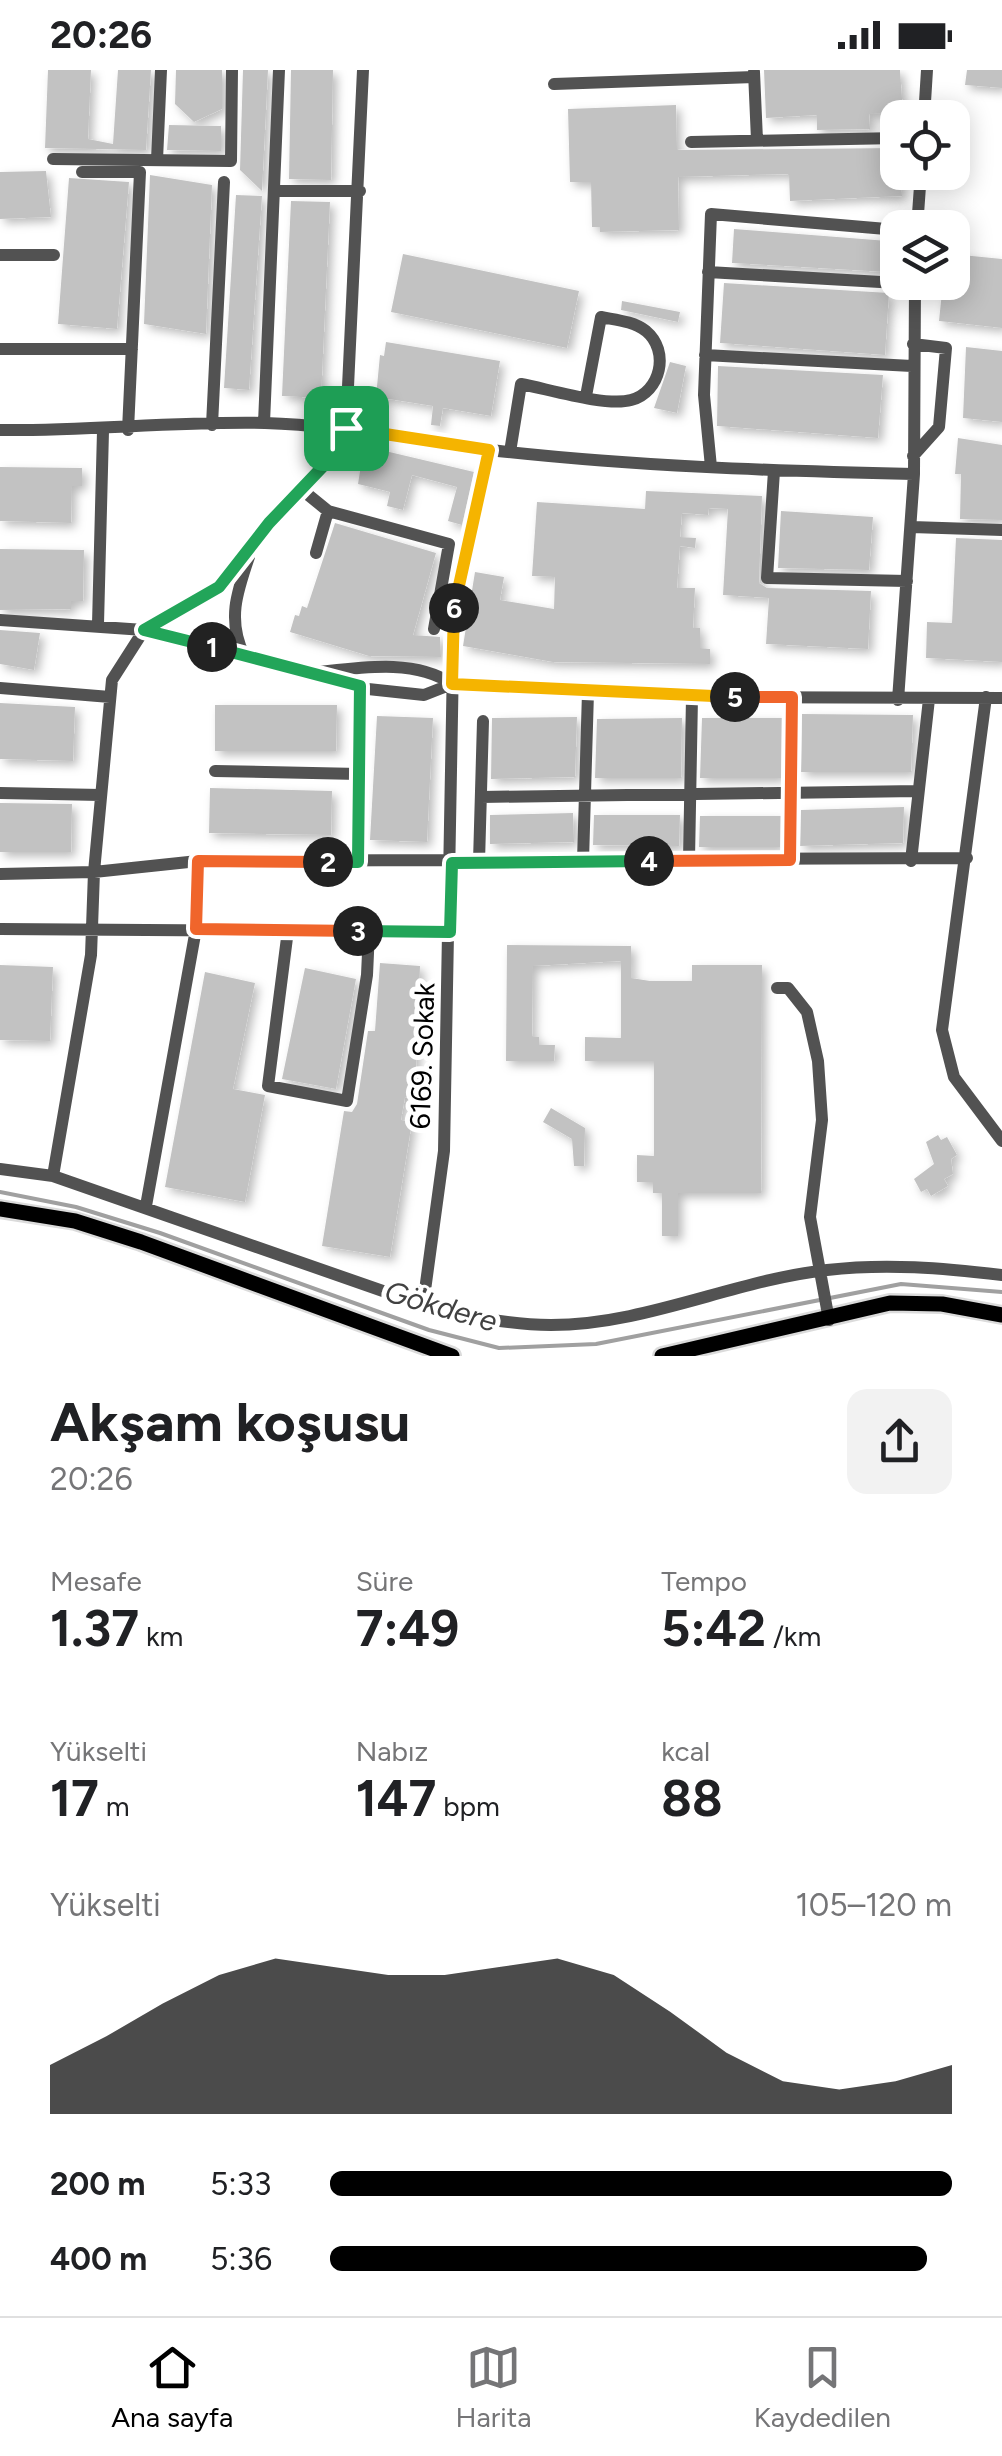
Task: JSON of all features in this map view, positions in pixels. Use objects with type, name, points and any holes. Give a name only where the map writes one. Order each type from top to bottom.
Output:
[{"type":"main road","points":[[0,1209],[74,1221],[142,1242],[452,1356]]},
{"type":"main road","points":[[662,1356],[890,1303],[942,1304],[1002,1314]]},
{"type":"street","points":[[157,160],[161,70]]},
{"type":"street","points":[[53,159],[231,161],[232,70]]},
{"type":"street","points":[[264,423],[277,191],[279,70]]},
{"type":"street","points":[[53,1176],[91,956],[94,872],[112,680],[144,630],[219,587],[329,460],[346,428],[363,70]]},
{"type":"street","points":[[925,100],[927,70]]},
{"type":"street","points":[[554,84],[754,73],[757,140]]},
{"type":"street","points":[[691,142],[880,138]]},
{"type":"street","points":[[82,172],[140,172],[128,430]]},
{"type":"street","points":[[212,425],[224,182]]},
{"type":"street","points":[[277,191],[360,191]]},
{"type":"street","points":[[711,467],[706,355],[711,214],[880,228]]},
{"type":"street","points":[[0,254],[54,254]]},
{"type":"street","points":[[708,272],[880,281]]},
{"type":"street","points":[[898,700],[912,526],[914,300]]},
{"type":"street","points":[[510,452],[522,384],[586,396],[620,402],[648,391],[660,363],[649,334],[636,324],[601,317],[586,396]]},
{"type":"street","points":[[913,344],[946,348],[939,426],[913,456]]},
{"type":"street","points":[[0,349],[132,349]]},
{"type":"street","points":[[706,355],[912,366]]},
{"type":"street","points":[[0,430],[102,431],[264,423],[346,428],[510,452],[774,471],[914,474]]},
{"type":"street","points":[[98,624],[102,431]]},
{"type":"street","name":"6169. Sokak","points":[[423,1305],[444,1151],[454,608],[489,450]]},
{"type":"street","points":[[774,471],[767,578],[907,581]]},
{"type":"street","points":[[301,489],[328,510],[449,544],[434,629]]},
{"type":"street","points":[[316,553],[328,510]]},
{"type":"street","points":[[912,526],[1002,530]]},
{"type":"street","points":[[244,655],[235,637],[234,600],[253,544]]},
{"type":"street","points":[[0,620],[144,630],[360,686],[424,695],[452,684],[692,697],[1002,698]]},
{"type":"street","points":[[315,672],[371,666],[429,668],[452,684]]},
{"type":"street","points":[[358,862],[360,686]]},
{"type":"street","points":[[0,688],[110,697]]},
{"type":"street","points":[[583,862],[588,692]]},
{"type":"street","points":[[689,860],[692,697]]},
{"type":"street","points":[[790,860],[792,697]]},
{"type":"street","points":[[986,697],[942,1030],[954,1077],[1002,1141]]},
{"type":"street","points":[[911,861],[929,699]]},
{"type":"street","points":[[479,862],[483,721]]},
{"type":"street","points":[[215,771],[359,774]]},
{"type":"street","points":[[480,797],[918,791]]},
{"type":"street","points":[[0,793],[101,794]]},
{"type":"street","points":[[0,874],[94,872],[198,861],[967,858]]},
{"type":"street","points":[[146,1206],[196,929],[198,861]]},
{"type":"street","points":[[0,929],[450,932]]},
{"type":"street","points":[[288,930],[268,1086],[347,1101],[367,975],[369,931]]},
{"type":"street","points":[[777,988],[788,988],[807,1012],[818,1061],[822,1120],[810,1217],[829,1320]]},
{"type":"street","points":[[0,1169],[53,1176],[423,1305],[482,1319],[553,1325],[634,1314],[819,1271],[888,1265],[1002,1275]]},
{"type":"building","points":[[48,70],[91,70],[88,139],[113,144],[118,70],[151,70],[146,150],[45,148]]},
{"type":"building","points":[[176,70],[222,70],[222,109],[194,122],[175,104]]},
{"type":"building","points":[[243,70],[268,70],[262,191],[240,170]]},
{"type":"building","points":[[291,70],[333,70],[331,180],[289,179]]},
{"type":"building","points":[[764,70],[900,70],[902,100],[880,100],[880,114],[869,114],[870,129],[817,130],[817,115],[766,118]]},
{"type":"building","points":[[967,70],[1002,70],[1002,88],[965,85]]},
{"type":"building","points":[[676,105],[677,150],[880,148],[880,190],[902,190],[902,196],[790,201],[789,174],[678,177],[679,230],[600,232],[600,227],[592,227],[591,182],[570,182],[568,109]]},
{"type":"building","points":[[169,125],[221,126],[221,151],[167,150]]},
{"type":"building","points":[[46,171],[51,217],[0,219],[0,172]]},
{"type":"building","points":[[150,175],[212,185],[206,334],[144,324]]},
{"type":"building","points":[[69,178],[129,182],[117,329],[58,324]]},
{"type":"building","points":[[236,195],[262,196],[249,390],[224,388]]},
{"type":"building","points":[[291,201],[330,202],[321,398],[282,396]]},
{"type":"building","points":[[734,229],[880,240],[880,272],[732,263]]},
{"type":"building","points":[[403,254],[579,291],[567,348],[391,312]]},
{"type":"building","points":[[970,256],[1002,259],[1002,328],[939,321],[941,300],[970,300]]},
{"type":"building","points":[[724,283],[880,292],[880,300],[889,300],[885,355],[720,343]]},
{"type":"building","points":[[622,301],[680,312],[678,322],[621,310]]},
{"type":"building","points":[[386,342],[500,361],[491,416],[443,408],[440,426],[431,425],[433,406],[376,397],[380,355],[384,356]]},
{"type":"building","points":[[966,347],[1002,351],[1002,422],[963,418]]},
{"type":"building","points":[[670,362],[686,366],[677,413],[654,408]]},
{"type":"building","points":[[718,366],[883,375],[878,438],[717,426]]},
{"type":"building","points":[[958,438],[1002,445],[1002,520],[960,519],[961,474],[955,474]]},
{"type":"building","points":[[364,446],[474,472],[462,525],[448,521],[457,487],[412,475],[403,510],[387,506],[390,492],[358,484]]},
{"type":"building","points":[[0,467],[82,468],[82,486],[72,486],[71,523],[0,521]]},
{"type":"building","points":[[646,491],[762,496],[759,583],[767,588],[871,591],[868,649],[766,644],[769,598],[723,595],[728,509],[709,508],[708,515],[682,513],[680,537],[696,538],[695,548],[680,546],[677,588],[695,588],[693,628],[700,628],[700,648],[710,649],[710,664],[553,662],[463,646],[475,572],[504,577],[500,600],[554,609],[555,577],[532,576],[537,502],[645,509]]},
{"type":"building","points":[[781,511],[873,517],[869,570],[778,568]]},
{"type":"building","points":[[335,523],[436,553],[413,635],[440,637],[441,657],[369,656],[290,632],[295,615],[299,616],[302,606],[307,608]]},
{"type":"building","points":[[956,538],[1002,540],[1002,662],[926,658],[927,622],[952,623]]},
{"type":"building","points":[[0,549],[84,550],[83,601],[71,601],[71,609],[0,610]]},
{"type":"building","points":[[0,630],[40,633],[34,670],[0,664]]},
{"type":"building","points":[[0,703],[75,707],[73,761],[0,759]]},
{"type":"building","points":[[215,705],[337,705],[336,751],[215,751]]},
{"type":"building","points":[[802,714],[913,715],[911,772],[801,772]]},
{"type":"building","points":[[377,716],[433,718],[427,842],[370,840]]},
{"type":"building","points":[[577,717],[575,777],[491,779],[492,718]]},
{"type":"building","points":[[682,718],[681,778],[595,778],[597,719]]},
{"type":"building","points":[[702,718],[782,718],[781,778],[700,778]]},
{"type":"building","points":[[210,788],[332,791],[331,835],[209,833]]},
{"type":"building","points":[[0,803],[72,804],[71,852],[0,852]]},
{"type":"building","points":[[904,807],[903,843],[800,846],[801,810]]},
{"type":"building","points":[[573,813],[574,842],[490,844],[490,815]]},
{"type":"building","points":[[594,815],[680,815],[679,846],[593,845]]},
{"type":"building","points":[[700,816],[781,816],[780,847],[699,847]]},
{"type":"building","points":[[507,945],[631,946],[631,978],[650,981],[692,981],[692,965],[762,965],[761,1193],[678,1193],[678,1236],[662,1236],[662,1193],[653,1193],[653,1182],[637,1182],[637,1155],[654,1156],[654,1061],[585,1061],[585,1037],[621,1038],[621,961],[533,966],[532,1037],[539,1037],[539,1045],[555,1045],[554,1061],[506,1061]]},
{"type":"building","points":[[380,963],[420,966],[415,1098],[405,1097],[401,1120],[412,1122],[390,1257],[322,1246],[344,1111],[352,1112],[357,1104],[368,1031],[375,1031]]},
{"type":"building","points":[[0,965],[53,967],[50,1041],[0,1040]]},
{"type":"building","points":[[305,968],[356,979],[336,1089],[282,1079]]},
{"type":"building","points":[[205,972],[255,983],[233,1089],[265,1095],[245,1202],[165,1187]]},
{"type":"building","points":[[551,1108],[585,1128],[584,1166],[574,1166],[572,1139],[543,1122]]},
{"type":"building","points":[[938,1135],[941,1140],[947,1137],[957,1155],[951,1159],[953,1174],[944,1179],[948,1186],[931,1196],[927,1189],[921,1192],[914,1179],[934,1164],[926,1142]]},
{"type":"waterway","name":"Gökdere","points":[[0,1192],[76,1207],[160,1233],[429,1330],[499,1348],[596,1344],[901,1284],[1002,1292]]},
{"type":"route","points":[[346,428],[489,450],[454,608],[452,684],[692,697],[792,697],[790,860],[452,863],[450,932],[196,929],[198,861],[358,862],[360,686],[144,630],[219,587],[269,523],[329,460],[346,428]]}]
